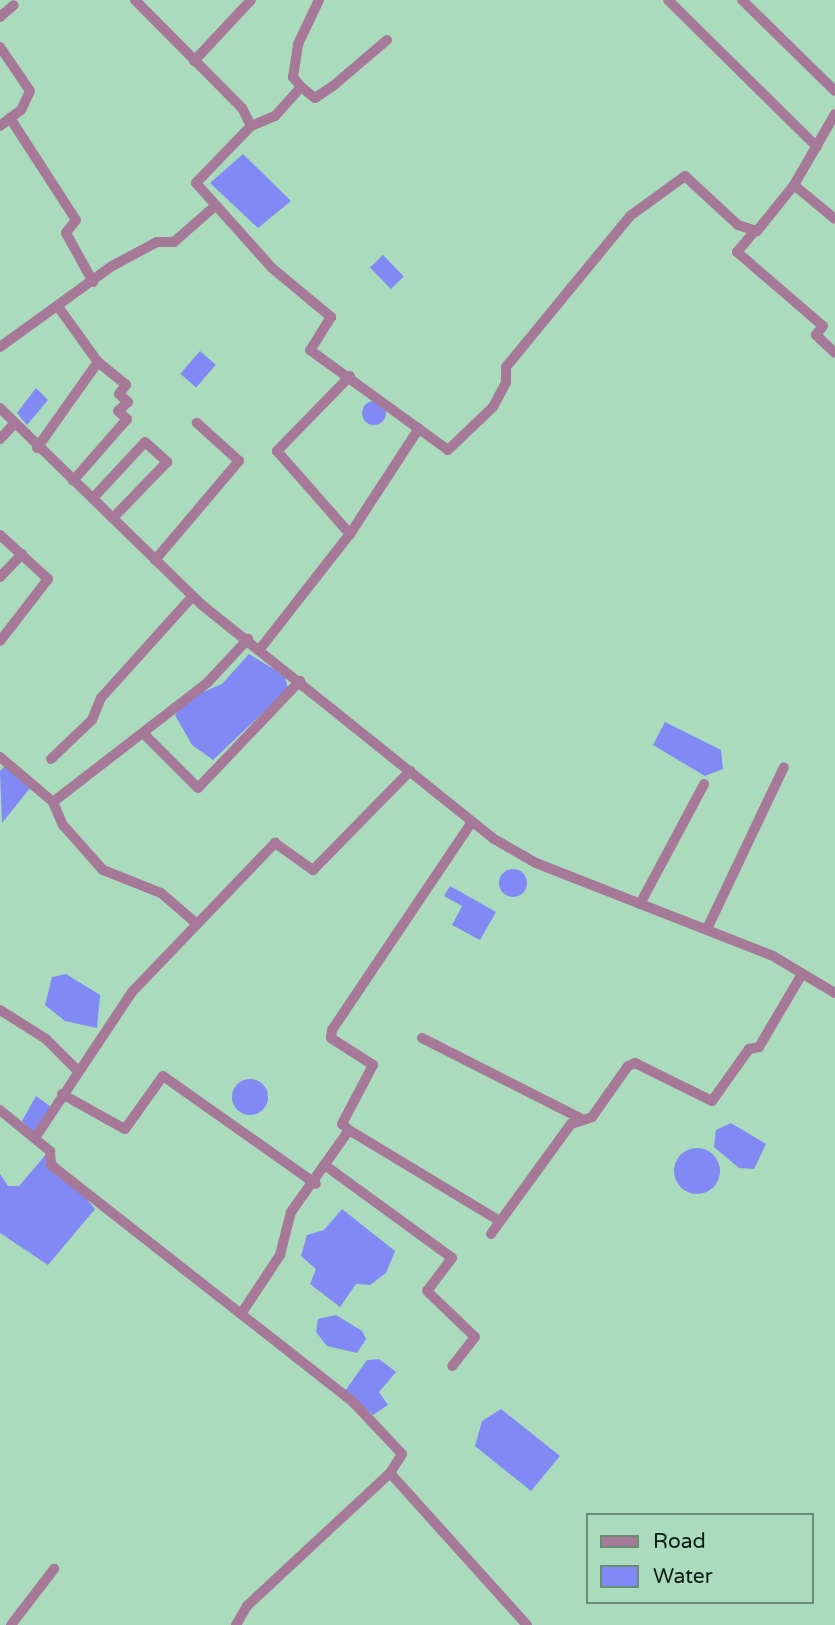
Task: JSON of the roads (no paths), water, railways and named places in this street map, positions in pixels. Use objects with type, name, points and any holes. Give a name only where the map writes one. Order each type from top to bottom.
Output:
[{"type":"street","points":[[135,0],[242,108],[251,126]]},
{"type":"street","points":[[194,61],[251,0]]},
{"type":"street","points":[[318,0],[298,44],[293,77],[315,97],[387,40]]},
{"type":"street","points":[[668,0],[817,147]]},
{"type":"street","points":[[742,0],[835,91]]},
{"type":"street","points":[[0,17],[14,5]]},
{"type":"street","points":[[0,47],[30,91],[10,118],[0,126]]},
{"type":"street","points":[[301,87],[275,116],[251,126],[195,183],[215,206],[331,317],[310,349],[451,450],[501,396],[506,368],[630,216],[679,177],[690,177],[753,233]]},
{"type":"street","points":[[835,114],[794,185],[737,252],[822,326],[816,335],[835,353]]},
{"type":"street","points":[[10,118],[76,220],[66,233],[93,282]]},
{"type":"street","points":[[794,185],[835,219]]},
{"type":"street","points":[[0,347],[93,282],[157,242],[174,242],[215,206]]},
{"type":"street","points":[[59,308],[99,362],[126,385],[119,394],[128,402],[118,411],[127,419],[73,481]]},
{"type":"street","points":[[37,449],[99,362]]},
{"type":"street","points":[[350,376],[277,451],[350,534]]},
{"type":"street","points":[[0,408],[37,449],[93,498],[193,596],[472,822],[536,863],[707,929],[802,974],[835,993]]},
{"type":"street","points":[[155,560],[239,461],[197,423]]},
{"type":"street","points":[[0,439],[14,424]]},
{"type":"street","points":[[260,649],[350,534],[419,428]]},
{"type":"street","points":[[93,498],[145,442],[167,462],[113,518]]},
{"type":"street","points":[[0,535],[48,579],[0,641]]},
{"type":"street","points":[[0,577],[22,554]]},
{"type":"street","points":[[51,759],[92,720],[101,698],[193,596]]},
{"type":"street","points":[[53,803],[208,682],[248,639]]},
{"type":"street","points":[[144,734],[198,788],[300,681]]},
{"type":"street","points":[[1,758],[53,803],[64,825],[103,870],[161,893],[196,923]]},
{"type":"street","points":[[707,929],[784,767]]},
{"type":"street","points":[[35,1138],[77,1070],[132,992],[275,843],[313,870],[410,771]]},
{"type":"street","points":[[640,904],[704,784]]},
{"type":"street","points":[[472,822],[330,1035],[374,1063],[342,1124],[500,1222]]},
{"type":"street","points":[[422,1038],[580,1118],[592,1117],[635,1063],[712,1101],[749,1049],[760,1045],[802,974]]},
{"type":"street","points":[[0,1010],[46,1039],[77,1070]]},
{"type":"street","points":[[62,1094],[125,1129],[163,1076],[316,1184]]},
{"type":"street","points":[[0,1110],[50,1151],[51,1165],[353,1402],[402,1454],[390,1474],[247,1606],[236,1625]]},
{"type":"street","points":[[491,1234],[580,1118]]},
{"type":"street","points":[[241,1314],[279,1255],[291,1212],[316,1184],[349,1130]]},
{"type":"street","points":[[326,1166],[452,1258],[427,1291],[475,1337],[452,1366]]},
{"type":"street","points":[[390,1474],[527,1625]]},
{"type":"street","points":[[11,1625],[54,1569]]},
{"type":"water","points":[[243,154],[291,201],[258,228],[210,183]]},
{"type":"water","points":[[383,255],[404,277],[391,289],[370,268]]},
{"type":"water","points":[[200,351],[216,365],[196,387],[180,374]]},
{"type":"water","points":[[36,388],[48,400],[27,425],[17,413]]},
{"type":"water","points":[[374,401],[385,408],[386,413],[379,424],[374,425],[363,418],[362,413],[369,402]]},
{"type":"water","points":[[249,654],[285,676],[288,689],[213,760],[192,745],[175,715],[189,698],[222,684]]},
{"type":"water","points":[[665,722],[721,750],[723,769],[705,776],[653,745]]},
{"type":"water","points":[[6,765],[31,787],[2,823],[0,771]]},
{"type":"water","points":[[513,869],[523,873],[527,883],[523,893],[513,897],[503,893],[499,883],[503,873]]},
{"type":"water","points":[[450,886],[496,912],[480,940],[452,925],[462,906],[444,896]]},
{"type":"water","points":[[66,974],[100,995],[97,1028],[65,1021],[45,1005],[52,977]]},
{"type":"water","points":[[250,1079],[262,1085],[268,1097],[262,1109],[250,1115],[238,1109],[232,1097],[238,1085]]},
{"type":"water","points":[[36,1096],[51,1107],[35,1135],[22,1121]]},
{"type":"water","points":[[731,1123],[766,1144],[754,1169],[739,1168],[714,1147],[716,1130]]},
{"type":"water","points":[[697,1148],[713,1155],[720,1171],[713,1187],[697,1194],[681,1187],[674,1171],[681,1155]]},
{"type":"water","points":[[48,1152],[95,1209],[48,1265],[0,1233],[0,1174],[8,1186],[19,1186]]},
{"type":"water","points":[[342,1209],[395,1251],[386,1273],[370,1285],[356,1284],[340,1307],[310,1284],[316,1269],[301,1256],[307,1235],[324,1230]]},
{"type":"water","points":[[336,1315],[362,1331],[366,1339],[357,1353],[327,1346],[316,1332],[318,1319]]},
{"type":"water","points":[[379,1359],[396,1372],[379,1392],[388,1405],[373,1415],[345,1391],[367,1360]]},
{"type":"water","points":[[501,1409],[560,1456],[531,1491],[475,1446],[482,1421]]}]
